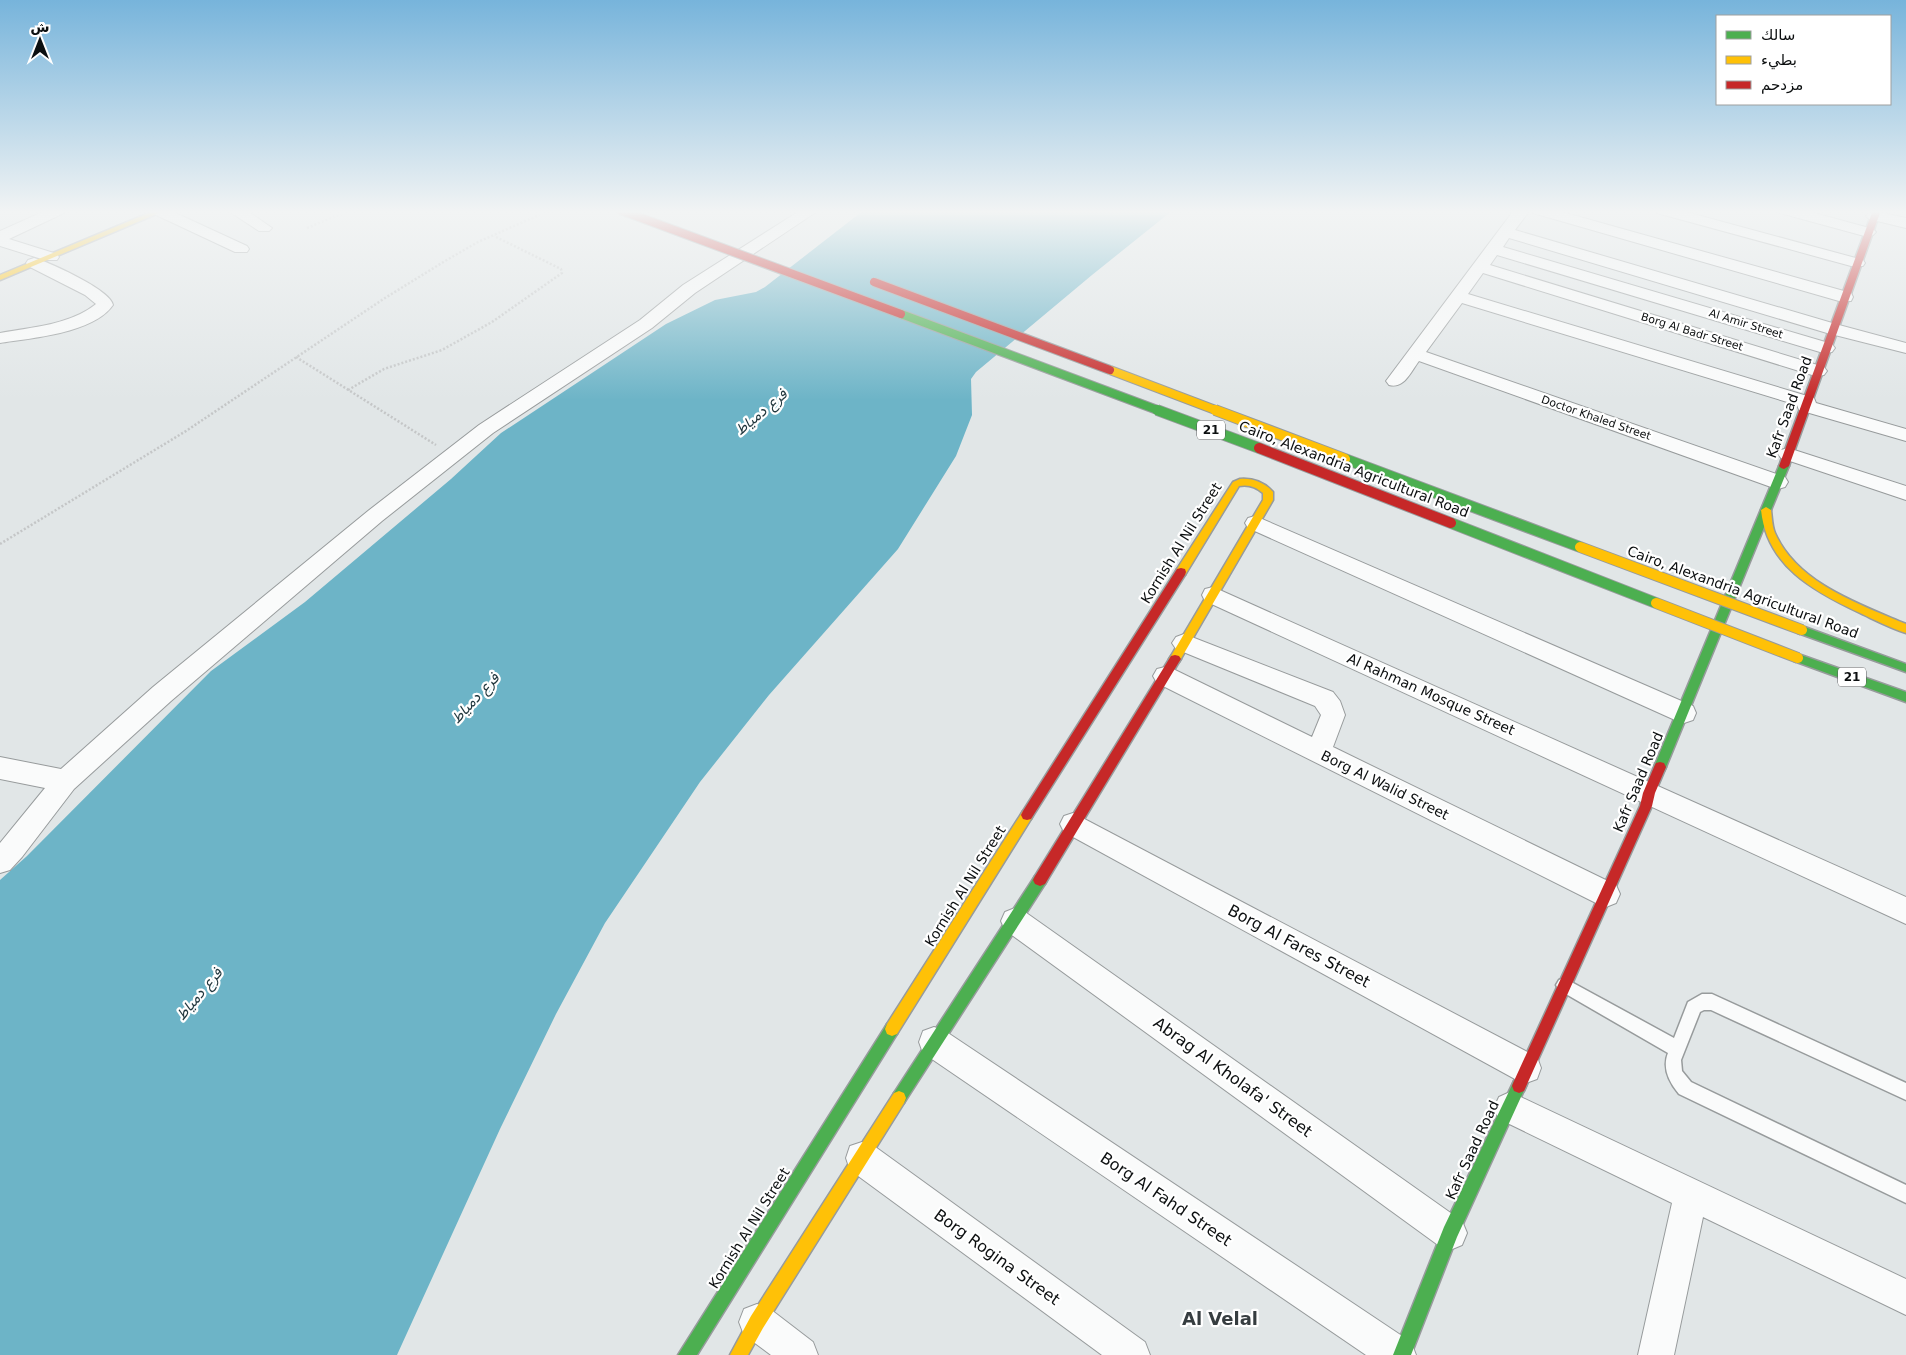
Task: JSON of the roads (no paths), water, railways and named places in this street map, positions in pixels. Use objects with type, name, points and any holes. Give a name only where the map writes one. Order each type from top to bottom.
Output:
[{"type":"main road","name":"Cairo, Alexandria Agricultural Road","points":[[791,273],[1153,407],[1798,658],[1906,697]]},
{"type":"main road","name":"Kafr Saad Road","points":[[1402,1355],[1450,1233],[1510,1108],[1526,1068],[1646,806],[1649,793],[1684,713],[1778,482],[1853,273]]},
{"type":"main road","name":"Cairo, Alexandria Agricultural Road","points":[[859,277],[1906,668]]},
{"type":"main road","name":"Kornish Al Nil Street","points":[[687,1355],[967,918],[1236,484],[1247,481],[1266,488],[1268,500],[1165,676],[757,1322],[739,1355]]},
{"type":"main road","points":[[1766,510],[1768,529],[1773,539],[1784,555],[1800,572],[1832,594],[1906,629]]},
{"type":"street","points":[[0,338],[70,323],[84,318],[105,305],[105,302],[91,291],[55,273]]},
{"type":"street","points":[[0,861],[12,849],[65,781],[170,688],[375,516],[501,418],[646,324],[689,289],[713,273]]},
{"type":"street","points":[[1395,381],[1475,273]]},
{"type":"street","name":"Borg Al Badr Street","points":[[1500,273],[1818,371]]},
{"type":"street","name":"Al Amir Street","points":[[1575,273],[1826,348]]},
{"type":"street","points":[[1645,273],[1833,329],[1906,348]]},
{"type":"street","points":[[1761,273],[1845,297]]},
{"type":"street","points":[[1458,296],[1906,435]]},
{"type":"street","name":"Doctor Khaled Street","points":[[1415,354],[1778,482]]},
{"type":"street","points":[[1788,454],[1906,493]]},
{"type":"street","points":[[1255,523],[1684,713]]},
{"type":"street","name":"Al Rahman Mosque Street","points":[[1213,595],[1906,911]]},
{"type":"street","points":[[1184,643],[1324,699],[1331,708],[1333,715],[1318,752]]},
{"type":"street","name":"Borg Al Walid Street","points":[[1165,676],[1606,894]]},
{"type":"street","points":[[0,768],[65,781]]},
{"type":"street","name":"Borg Al Fares Street","points":[[1073,824],[1526,1068]]},
{"type":"street","name":"Abrag Al Kholafa' Street","points":[[1005,929],[1450,1233]]},
{"type":"street","name":"Borg Al Fahd Street","points":[[934,1042],[1398,1355]]},
{"type":"street","points":[[1510,1108],[1906,1297]]},
{"type":"street","name":"Borg Rogina Street","points":[[862,1158],[1132,1355]]},
{"type":"street","points":[[1656,1355],[1691,1194]]},
{"type":"street","points":[[757,1322],[800,1355]]},
{"type":"lane","points":[[1564,984],[1677,1049]]},
{"type":"lane","points":[[1906,1092],[1712,1002],[1702,1002],[1694,1007],[1677,1049],[1672,1069],[1677,1079],[1685,1088],[1906,1194]]},
{"type":"water","name":"فرع دمياط","points":[[783,273],[1094,273],[976,372],[971,379],[972,415],[956,456],[898,549],[769,695],[700,782],[605,923],[556,1014],[500,1129],[397,1355],[0,1355],[0,880],[27,856],[211,671],[305,602],[451,479],[501,433],[666,324],[715,300],[756,292]]},
{"type":"district","name":"Al Velal","points":[[1220,1318]]}]
